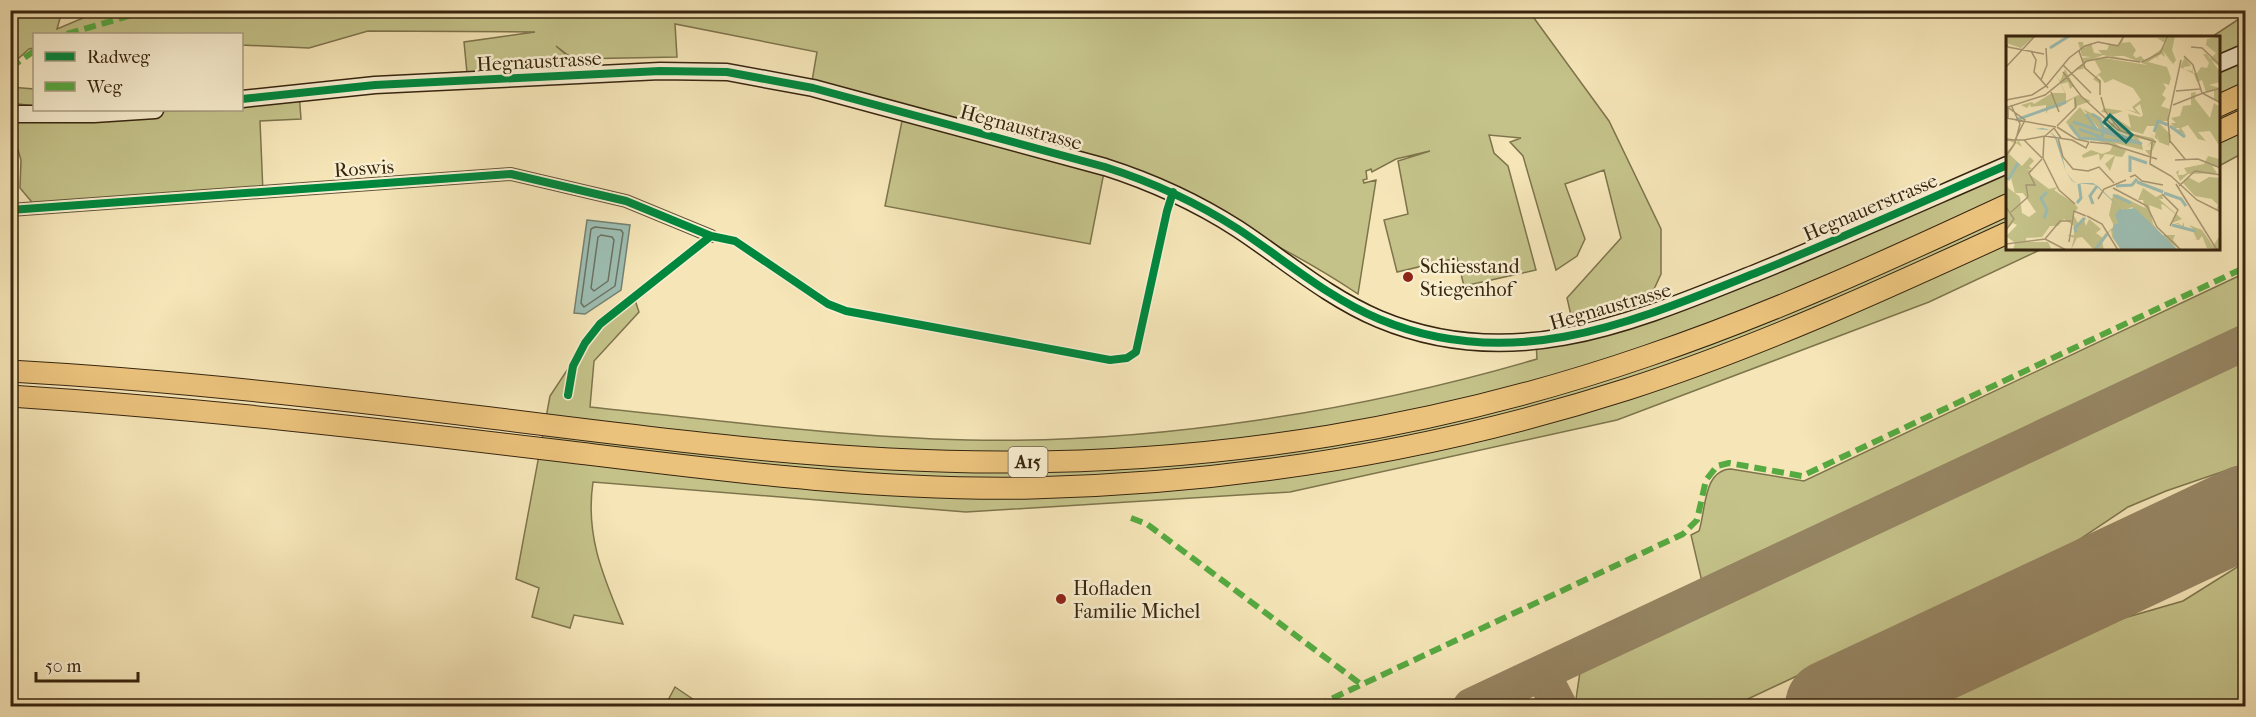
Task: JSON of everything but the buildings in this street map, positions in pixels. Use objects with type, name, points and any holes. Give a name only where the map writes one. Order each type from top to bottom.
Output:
[{"type":"highway","points":[[2220,105],[2246,93]]},
{"type":"highway","points":[[2220,131],[2246,120]]},
{"type":"highway","name":"A15","points":[[10,371],[231,388],[823,455],[1002,462],[1153,457],[1335,435],[1472,407],[1577,379],[1754,317],[2006,205]]},
{"type":"highway","name":"A15","points":[[10,396],[261,416],[723,471],[884,485],[1028,488],[1159,482],[1288,467],[1402,448],[1578,404],[1673,374],[1757,342],[2006,232]]},
{"type":"street","points":[[2220,63],[2246,52]]},
{"type":"street","name":"Hegnaustrasse","points":[[243,99],[327,89],[615,73],[695,71],[762,77],[1105,166],[1153,183],[1212,212],[1315,283],[1356,308],[1407,329],[1470,342],[1536,342],[1601,329],[1662,310],[1744,277]]},
{"type":"street","points":[[10,114],[94,114],[140,111]]},
{"type":"street","name":"Hegnauerstrasse","points":[[1744,277],[2006,165]]},
{"type":"street","name":"Roswis","points":[[10,210],[512,174],[626,201],[711,236]]},
{"type":"shaded area","points":[[11,10],[62,11],[57,29],[102,10],[1537,11],[1531,14],[1609,121],[1661,229],[1661,274],[1649,300],[1573,324],[1567,298],[1621,238],[1604,170],[1565,184],[1585,239],[1577,256],[1556,270],[1523,156],[1510,142],[1521,138],[1489,135],[1494,153],[1508,166],[1536,270],[1464,286],[1457,258],[1397,272],[1384,220],[1408,214],[1398,161],[1430,151],[1396,159],[1372,172],[1371,169],[1366,171],[1367,179],[1363,180],[1364,183],[1376,180],[1358,294],[1266,240],[1202,209],[1105,167],[1090,244],[885,206],[905,106],[812,81],[817,52],[675,24],[677,57],[573,59],[556,46],[580,67],[467,73],[464,42],[535,32],[368,31],[309,48],[243,45],[243,33],[33,33],[33,48],[11,65]]},
{"type":"shaded area","points":[[2245,15],[2245,152],[2220,165],[2220,36],[2213,36]]},
{"type":"shaded area","points":[[10,87],[33,89],[33,106],[11,103]]},
{"type":"shaded area","points":[[299,92],[301,119],[260,121],[263,193],[36,207],[20,188],[21,160],[11,126],[10,114],[243,111],[243,99]]},
{"type":"shaded area","points":[[2006,165],[2006,250],[2040,250],[1929,302],[1617,420],[1290,492],[966,512],[593,482],[591,501],[594,538],[603,572],[623,624],[574,615],[570,628],[532,617],[539,588],[516,579],[550,396],[600,324],[634,297],[639,312],[594,361],[590,407],[779,427],[968,440],[1038,440],[1183,430],[1328,409],[1469,378],[1537,359],[1536,342],[1601,329]]},
{"type":"shaded area","points":[[2245,273],[2245,330],[1703,586],[1691,535],[1699,531],[1710,484],[1722,471],[1731,469],[1804,481]]},
{"type":"shaded area","points":[[2245,352],[2245,464],[2166,491],[2128,507],[2062,551],[1733,706],[1575,706],[1581,665]]},
{"type":"shaded area","points":[[2245,562],[2245,706],[1923,706],[2086,629],[2183,601]]},
{"type":"shaded area","points":[[675,687],[703,706],[665,706]]},
{"type":"water","points":[[587,220],[630,225],[621,290],[585,314],[574,313]]},
{"type":"taxiway","points":[[1471,706],[2246,342]]},
{"type":"taxiway","points":[[1542,673],[1559,706]]},
{"type":"runway","points":[[1831,706],[2246,511]]},
{"type":"marked path","points":[[70,33],[149,10]]},
{"type":"marked path","points":[[10,68],[33,52]]},
{"type":"marked path","points":[[1316,706],[1683,534],[1697,520],[1706,480],[1717,466],[1729,463],[1802,476],[2246,267]]},
{"type":"marked path","points":[[1131,518],[1147,524],[1362,685]]},
{"type":"cycle path","points":[[243,99],[375,85],[660,71],[727,72],[813,88],[1105,167],[1140,179],[1190,201],[1222,219],[1324,289],[1360,310],[1379,319],[1429,335],[1477,342],[1525,342],[1572,335],[1618,324],[1711,291],[1852,233],[2006,165]]},
{"type":"cycle path","points":[[10,210],[511,174],[626,201],[711,236],[735,241],[828,304],[846,311],[1110,360],[1127,358],[1136,352],[1173,192]]},
{"type":"cycle path","points":[[568,395],[573,366],[585,343],[600,324],[711,236]]},
{"type":"place","name":"Schiesstand Stiegenhof","points":[[1408,277]]},
{"type":"place","name":"Hofladen Familie Michel","points":[[1061,599]]}]
